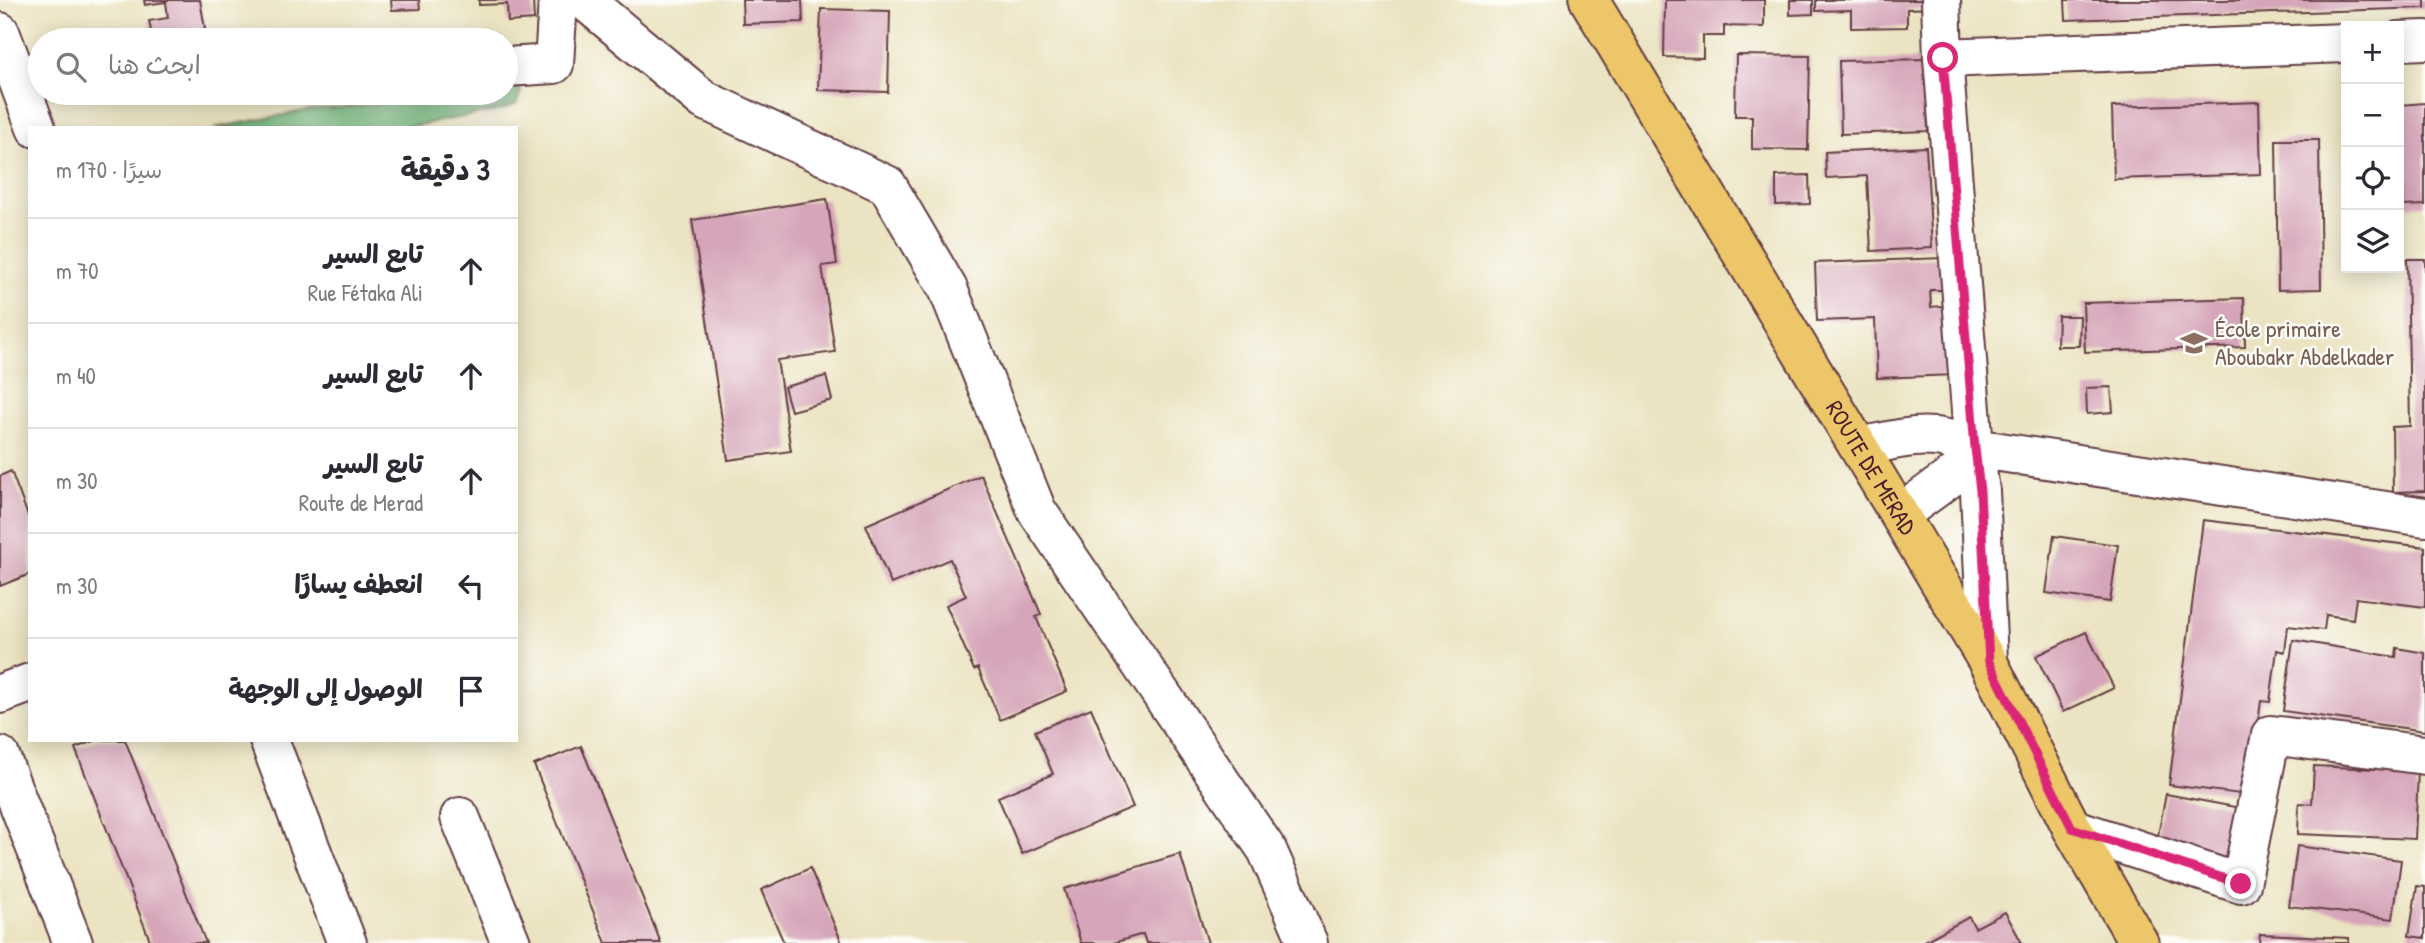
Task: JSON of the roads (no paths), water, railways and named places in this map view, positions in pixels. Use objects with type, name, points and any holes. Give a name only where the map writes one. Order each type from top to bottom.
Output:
[{"type":"main road","name":"ROUTE DE MERAD","points":[[1589,0],[1989,662],[2072,828],[2139,943]]},
{"type":"street","points":[[518,66],[554,64],[558,0]]},
{"type":"street","points":[[584,0],[704,100],[887,185],[948,289],[1037,511],[1267,850],[1308,943]]},
{"type":"street","points":[[1941,0],[1943,58],[1980,491],[1989,662]]},
{"type":"street","points":[[0,32],[35,126]]},
{"type":"street","points":[[2404,41],[2425,40]]},
{"type":"street","points":[[1943,58],[2341,43]]},
{"type":"street","points":[[1859,447],[1919,435],[1956,439],[1975,448],[2425,517]]},
{"type":"street","points":[[1900,514],[1962,469],[1975,448]]},
{"type":"street","points":[[0,694],[28,684]]},
{"type":"street","points":[[2072,828],[2241,884],[2271,735],[2425,755]]},
{"type":"street","points":[[271,742],[347,943]]},
{"type":"street","points":[[0,756],[73,943]]},
{"type":"street","points":[[460,817],[511,943]]},
{"type":"place","name":"École primaire Aboubakr Abdelkader","points":[[2194,343]]}]
